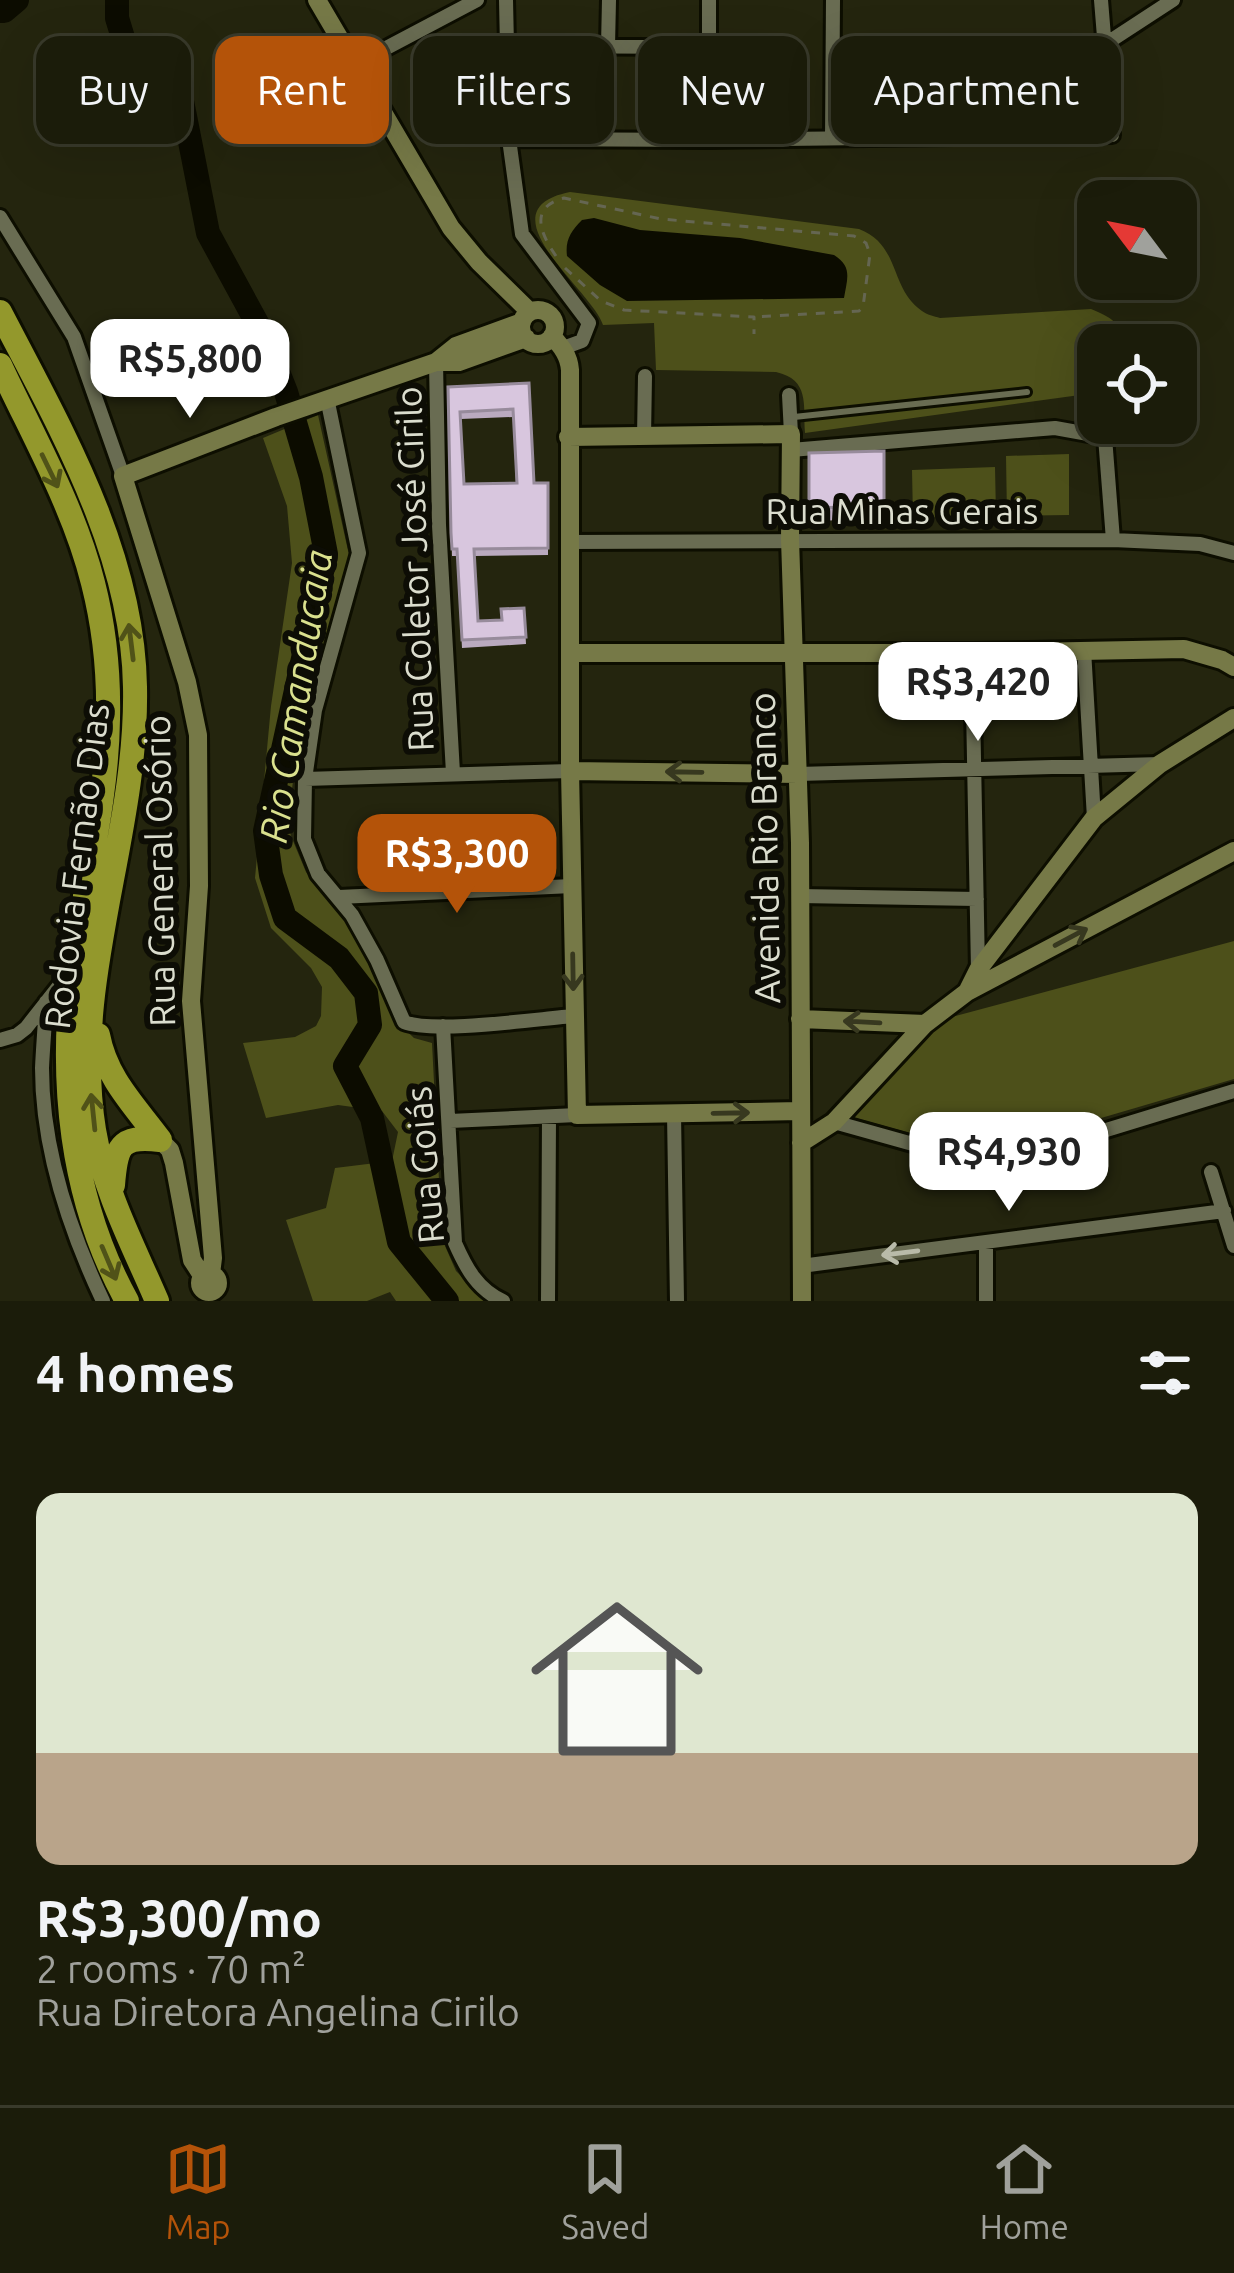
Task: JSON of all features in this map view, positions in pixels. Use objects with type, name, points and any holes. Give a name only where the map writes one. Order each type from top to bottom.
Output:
[{"type":"highway","name":"Rodovia Fernão Dias","points":[[0,312],[104,529],[130,632],[135,683],[130,784],[91,997],[88,1040],[102,1169],[157,1301]]},
{"type":"highway","name":"Rodovia Fernão Dias","points":[[0,365],[81,543],[101,632],[108,719],[103,793],[74,968],[68,1077],[78,1172],[94,1227],[127,1301]]},
{"type":"highway","points":[[91,997],[109,1072],[160,1140]]},
{"type":"highway","points":[[112,1198],[122,1146],[136,1137],[160,1140]]},
{"type":"street","points":[[317,0],[339,36]]},
{"type":"street","points":[[389,47],[477,0]]},
{"type":"street","points":[[506,0],[508,36]]},
{"type":"street","points":[[608,36],[609,0]]},
{"type":"street","points":[[709,0],[709,36]]},
{"type":"street","points":[[832,36],[833,0]]},
{"type":"street","points":[[1101,0],[1103,36]]},
{"type":"street","points":[[1118,36],[1173,0]]},
{"type":"street","points":[[389,121],[452,229],[538,344],[582,341],[589,323],[522,233],[510,144]]},
{"type":"street","name":"Rua General Osório","points":[[0,217],[74,337],[124,476],[187,682],[198,735],[199,886],[191,1001],[213,1258],[210,1286]]},
{"type":"street","points":[[124,476],[436,362],[456,346],[526,324],[541,310],[551,316],[558,343],[570,362],[570,771],[577,1115]]},
{"type":"street","name":"Rua Coletor José Cirilo","points":[[436,362],[439,525],[453,773]]},
{"type":"street","points":[[644,436],[645,376]]},
{"type":"street","name":"Avenida Rio Branco","points":[[789,394],[802,1301]]},
{"type":"street","points":[[327,398],[359,553],[315,710],[304,779],[304,839],[318,874],[340,897],[377,960],[404,1022],[443,1026],[574,1016]]},
{"type":"street","points":[[568,437],[1055,428],[1105,436],[1113,540]]},
{"type":"street","name":"Rua Minas Gerais","points":[[569,542],[1113,540],[1200,544],[1234,553]]},
{"type":"street","points":[[570,652],[1184,649],[1234,667]]},
{"type":"street","points":[[1084,650],[1094,818]]},
{"type":"street","points":[[971,653],[978,970]]},
{"type":"street","points":[[968,992],[978,970],[1094,818],[1160,764],[1234,718]]},
{"type":"street","points":[[304,779],[1160,764]]},
{"type":"street","points":[[800,1143],[834,1122],[925,1024],[968,992],[1234,851]]},
{"type":"street","points":[[340,897],[572,886]]},
{"type":"street","points":[[799,896],[977,899]]},
{"type":"street","points":[[0,1040],[26,1028],[74,968]]},
{"type":"street","points":[[46,1002],[47,1123],[65,1208],[103,1301]]},
{"type":"street","points":[[800,1019],[925,1024]]},
{"type":"street","name":"Rua Goiás","points":[[443,1026],[455,1243],[465,1266],[486,1292],[502,1301]]},
{"type":"street","points":[[834,1122],[995,1164],[1234,1091]]},
{"type":"street","points":[[450,1121],[800,1111]]},
{"type":"street","points":[[674,1114],[677,1301]]},
{"type":"street","points":[[548,1301],[549,1118]]},
{"type":"street","name":"Rua General Osório","points":[[160,1140],[170,1150],[192,1259],[210,1286]]},
{"type":"street","points":[[65,1208],[78,1172]]},
{"type":"street","points":[[1211,1172],[1234,1246]]},
{"type":"street","points":[[801,1266],[1224,1211]]},
{"type":"street","points":[[986,1242],[986,1301]]},
{"type":"lane","points":[[791,434],[1027,392]]},
{"type":"path","points":[[564,198],[662,219],[854,236],[866,242],[870,254],[860,311],[754,317],[624,310],[601,301],[574,278],[549,246],[540,220],[543,210],[564,198]]},
{"type":"path","points":[[754,317],[754,334]]},
{"type":"green space","points":[[570,192],[859,229],[882,245],[904,291],[926,314],[940,318],[1091,309],[1116,324],[1077,324],[1077,395],[805,433],[800,387],[787,376],[656,370],[654,323],[603,325],[538,233],[536,215],[545,201]]},
{"type":"green space","points":[[318,415],[349,555],[343,594],[297,748],[288,822],[306,872],[349,922],[394,1019],[414,1038],[432,1043],[442,1239],[456,1271],[486,1301],[396,1301],[390,1292],[367,1301],[313,1301],[286,1220],[326,1208],[335,1168],[392,1161],[398,1132],[382,1111],[338,1105],[266,1118],[243,1043],[295,1037],[316,1026],[321,1016],[322,987],[311,968],[271,928],[255,878],[271,706],[292,563],[287,506],[263,438]]},
{"type":"green space","points":[[1069,454],[1069,515],[1007,516],[1006,456]]},
{"type":"green space","points":[[995,467],[996,515],[913,518],[912,470]]},
{"type":"green space","points":[[1234,941],[1234,1079],[982,1153],[852,1117],[930,1031],[948,1018]]},
{"type":"shaded area","points":[[594,218],[640,230],[740,238],[834,255],[846,269],[844,298],[627,301],[567,256],[572,232],[582,220]]},
{"type":"building","points":[[529,383],[534,483],[548,483],[548,548],[474,549],[478,621],[502,620],[501,609],[524,608],[526,637],[462,640],[457,549],[452,549],[451,533],[448,387]],"holes":[[[513,409],[517,483],[464,484],[460,412]]]},
{"type":"building","points":[[884,451],[884,506],[809,508],[809,453]]},
{"type":"waterway","name":"Rio Camanducaia","points":[[0,11],[17,0]]},
{"type":"waterway","name":"Rio Camanducaia","points":[[117,0],[117,18],[131,64],[182,101],[208,233],[263,334],[311,477],[326,554],[265,831],[271,875],[285,918],[339,958],[366,993],[370,1025],[345,1066],[372,1118],[399,1242],[447,1301]]}]
